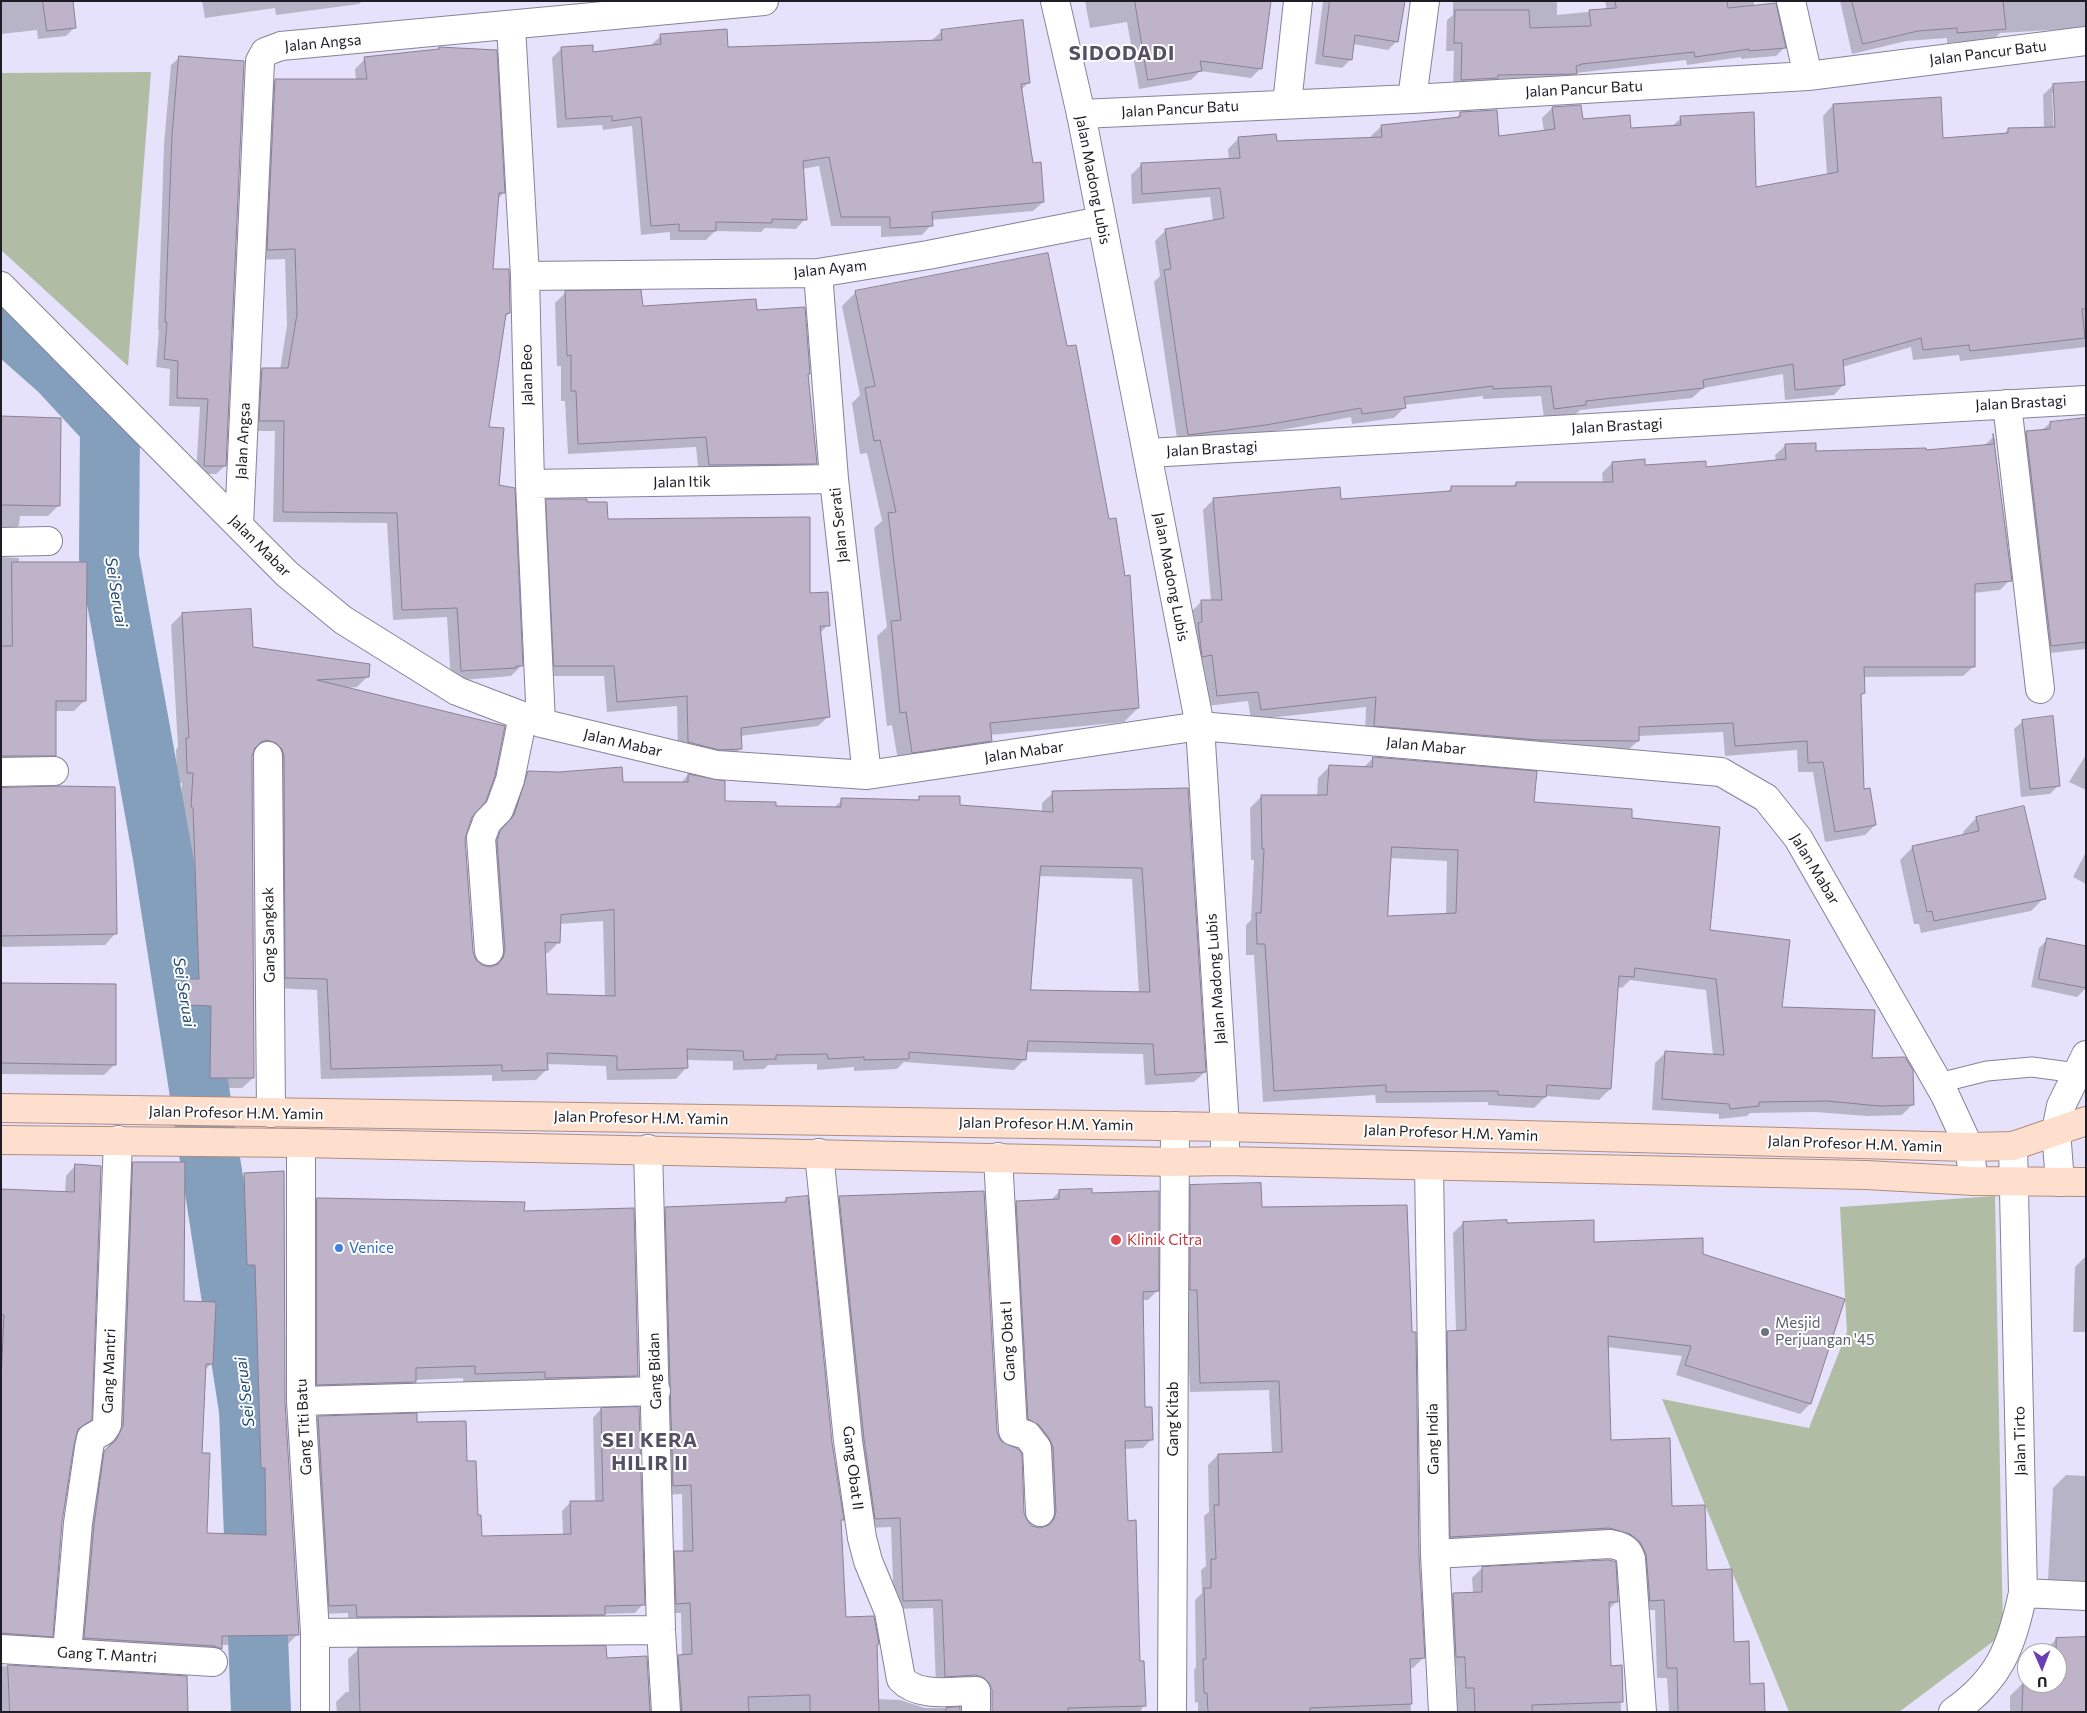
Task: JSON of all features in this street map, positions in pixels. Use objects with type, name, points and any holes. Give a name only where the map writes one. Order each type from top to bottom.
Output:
[{"type":"main road","name":"Jalan Profesor H.M. Yamin","points":[[1,1108],[1176,1126],[1969,1147],[2013,1146],[2086,1121]]},
{"type":"main road","name":"Jalan Profesor H.M. Yamin","points":[[1,1140],[118,1140],[238,1144],[301,1143],[1174,1162],[1225,1161],[1866,1175],[1974,1181],[2073,1182]]},
{"type":"street","name":"Jalan Angsa","points":[[239,525],[260,61],[265,52],[281,46],[764,1]]},
{"type":"street","name":"Jalan Madong Lubis","points":[[1055,1],[1081,114],[1200,726],[1225,1127],[1225,1161]]},
{"type":"street","points":[[1287,104],[1298,1]]},
{"type":"street","points":[[1412,99],[1425,1]]},
{"type":"street","points":[[1791,1],[1808,76]]},
{"type":"street","name":"Jalan Beo","points":[[489,951],[481,838],[487,822],[499,810],[532,720],[530,484],[525,276],[511,26]]},
{"type":"street","name":"Jalan Pancur Batu","points":[[1081,114],[1412,99],[1808,76],[2086,41]]},
{"type":"street","name":"Jalan Ayam","points":[[525,276],[818,273],[928,255],[1101,221]]},
{"type":"street","name":"Jalan Serati","points":[[818,273],[834,480],[867,775]]},
{"type":"street","name":"Jalan Mabar","points":[[1,286],[287,574],[343,620],[457,691],[532,720],[717,765],[867,775],[1200,726],[1721,772],[1766,798],[1798,838],[1939,1083],[1969,1147],[1974,1181]]},
{"type":"street","name":"Jalan Brastagi","points":[[1148,453],[2086,400]]},
{"type":"street","points":[[2007,404],[2040,689]]},
{"type":"street","name":"Jalan Itik","points":[[530,484],[834,480]]},
{"type":"street","points":[[1,542],[48,541]]},
{"type":"street","name":"Gang Sangkak","points":[[268,756],[271,1113]]},
{"type":"street","points":[[1,772],[54,770]]},
{"type":"street","points":[[2073,1182],[2056,1131],[2061,1106],[2081,1064]]},
{"type":"street","name":"Gang Kitab","points":[[1172,1712],[1174,1162],[1176,1126]]},
{"type":"street","name":"Gang Mantri","points":[[67,1653],[78,1523],[89,1448],[91,1438],[103,1431],[107,1425],[118,1140]]},
{"type":"street","name":"Gang Titi Batu","points":[[301,1143],[301,1401],[315,1633],[315,1712]]},
{"type":"street","name":"Jalan Tirto","points":[[1970,1707],[2007,1652],[2016,1627],[2023,1593],[2013,1146]]},
{"type":"street","name":"Gang Bidan","points":[[648,1150],[661,1630],[666,1712]]},
{"type":"street","name":"Gang Obat II","points":[[819,1153],[848,1441],[862,1538],[868,1561],[889,1612],[901,1680],[917,1690],[976,1691],[976,1712]]},
{"type":"street","name":"Gang Obat I","points":[[998,1157],[1013,1430],[1027,1435],[1037,1448],[1040,1512]]},
{"type":"street","name":"Gang India","points":[[1429,1166],[1435,1554],[1443,1712]]},
{"type":"street","points":[[301,1401],[656,1391]]},
{"type":"street","points":[[1435,1554],[1610,1544],[1622,1546],[1630,1553],[1632,1559],[1642,1712]]},
{"type":"street","points":[[2023,1593],[2086,1596]]},
{"type":"street","points":[[315,1633],[661,1630]]},
{"type":"street","name":"Gang T. Mantri","points":[[1,1649],[213,1662]]},
{"type":"lane","points":[[1939,1083],[1987,1071],[2081,1064]]},
{"type":"green space","points":[[151,72],[128,366],[1,250],[1,73]]},
{"type":"green space","points":[[1995,1196],[2003,1634],[1899,1712],[1789,1712],[1662,1399],[1809,1428],[1847,1332],[1840,1207]]},
{"type":"building","points":[[43,1],[73,1],[76,28],[47,31]]},
{"type":"building","points":[[1135,1],[1271,1],[1262,69],[1200,61],[1202,71],[1148,80]]},
{"type":"building","points":[[1330,1],[1405,1],[1398,42],[1355,35],[1352,60],[1323,56]]},
{"type":"building","points":[[1615,1],[1727,1],[1728,8],[1776,3],[1786,48],[1749,51],[1749,49],[1695,57],[1694,52],[1582,64],[1576,66],[1577,74],[1498,75],[1498,78],[1461,80],[1462,43],[1454,43],[1455,10],[1529,10],[1530,28],[1591,26],[1589,10],[1616,8]]},
{"type":"building","points":[[1852,1],[2003,1],[2006,29],[1957,33],[1957,28],[1918,31],[1863,44]]},
{"type":"building","points":[[1023,20],[1030,83],[1021,84],[1033,163],[1041,162],[1044,202],[932,212],[933,226],[890,228],[890,217],[841,217],[829,157],[803,161],[807,220],[772,219],[772,223],[716,222],[716,231],[679,231],[679,224],[651,226],[641,117],[612,121],[612,116],[566,119],[561,47],[593,45],[593,52],[661,44],[660,34],[727,29],[728,47],[942,40],[941,30]]},
{"type":"building","points":[[439,47],[497,50],[505,193],[499,193],[493,269],[509,269],[510,313],[506,314],[489,427],[504,428],[499,485],[515,488],[523,666],[516,666],[516,668],[461,671],[457,608],[402,610],[397,513],[283,512],[284,421],[259,421],[262,368],[288,368],[297,314],[295,249],[267,250],[275,79],[367,79],[364,57],[439,49]]},
{"type":"building","points":[[179,56],[244,61],[226,466],[204,466],[208,399],[177,398],[178,361],[164,359],[167,322],[165,322],[172,135]]},
{"type":"building","points":[[2086,82],[2086,309],[2082,309],[2085,338],[1970,351],[1969,345],[1923,350],[1921,338],[1843,360],[1845,385],[1795,390],[1793,364],[1703,380],[1704,388],[1586,401],[1586,405],[1554,409],[1551,386],[1493,389],[1493,386],[1404,397],[1406,408],[1362,414],[1361,408],[1266,425],[1188,435],[1164,270],[1171,269],[1165,229],[1224,218],[1220,188],[1142,194],[1141,163],[1240,158],[1238,137],[1276,134],[1277,141],[1382,137],[1381,125],[1460,117],[1460,112],[1497,110],[1499,136],[1555,129],[1552,107],[1581,105],[1583,119],[1630,115],[1631,128],[1681,125],[1680,116],[1754,112],[1756,187],[1838,172],[1833,104],[1941,97],[1943,138],[2008,133],[2008,128],[2055,127],[2053,84]]},
{"type":"building","points":[[1048,253],[1067,346],[1076,345],[1109,519],[1116,518],[1125,576],[1130,575],[1139,708],[990,723],[992,741],[912,753],[906,712],[900,713],[891,621],[901,620],[888,513],[896,512],[880,440],[874,441],[865,388],[875,386],[855,291]]},
{"type":"building","points":[[641,290],[643,306],[756,299],[757,310],[805,307],[810,374],[808,374],[817,464],[709,465],[706,437],[578,444],[576,391],[571,391],[571,355],[567,356],[565,291]]},
{"type":"building","points":[[1,416],[61,418],[60,506],[1,505]]},
{"type":"building","points":[[2086,418],[2086,642],[2051,646],[2026,431],[2050,429],[2050,422]]},
{"type":"building","points":[[1993,434],[2012,581],[1975,584],[1975,667],[1864,667],[1865,693],[1861,694],[1864,789],[1870,788],[1876,825],[1835,832],[1823,762],[1808,763],[1807,741],[1735,746],[1733,723],[1639,727],[1639,741],[1539,740],[1374,726],[1376,697],[1261,710],[1258,692],[1217,696],[1212,655],[1202,657],[1198,623],[1202,622],[1201,600],[1222,600],[1213,498],[1340,487],[1341,499],[1451,491],[1451,486],[1516,486],[1516,482],[1613,482],[1612,462],[1645,459],[1645,465],[1706,461],[1706,467],[1786,459],[1785,444],[1816,443],[1816,451],[1926,448],[1926,450],[1994,444]]},
{"type":"building","points":[[546,499],[587,499],[587,502],[607,502],[608,519],[810,517],[810,593],[828,592],[830,626],[820,626],[830,717],[741,728],[742,749],[719,750],[688,742],[687,696],[617,702],[614,666],[554,666]]},
{"type":"building","points":[[12,562],[87,562],[86,701],[56,701],[56,756],[1,756],[1,646],[12,646]]},
{"type":"building","points":[[251,609],[253,647],[370,664],[369,677],[317,680],[505,726],[495,776],[486,801],[472,817],[465,839],[473,952],[476,960],[482,965],[490,967],[498,964],[503,958],[505,950],[497,840],[500,831],[514,815],[528,771],[559,772],[622,767],[623,782],[688,782],[688,774],[725,781],[725,801],[776,802],[776,806],[841,807],[841,798],[919,800],[919,796],[960,796],[960,805],[1053,812],[1052,791],[1188,788],[1206,1072],[1155,1075],[1153,1044],[1028,1041],[1026,1060],[909,1052],[909,1059],[864,1060],[864,1057],[828,1059],[827,1054],[776,1055],[776,1059],[744,1060],[743,1051],[687,1049],[688,1068],[617,1070],[617,1056],[547,1053],[548,1070],[502,1071],[502,1065],[331,1069],[327,979],[285,978],[284,756],[282,749],[276,743],[267,740],[261,742],[255,748],[252,756],[254,1078],[210,1078],[211,1006],[186,1005],[187,979],[199,979],[193,808],[191,807],[193,773],[187,773],[186,738],[189,738],[182,613]],"holes":[[[1041,866],[1142,868],[1150,992],[1031,990]],[[614,910],[615,996],[547,994],[545,942],[560,943],[561,915]]]},
{"type":"building","points":[[2053,716],[2060,786],[2030,789],[2022,720]]},
{"type":"building","points":[[1373,757],[1537,771],[1534,802],[1632,809],[1632,818],[1720,827],[1710,930],[1790,940],[1782,1007],[1875,1010],[1872,1058],[1905,1057],[1913,1070],[1914,1105],[1879,1106],[1827,1101],[1759,1102],[1759,1106],[1730,1109],[1729,1104],[1662,1099],[1665,1051],[1724,1055],[1716,979],[1635,968],[1634,977],[1619,976],[1611,1089],[1547,1085],[1546,1097],[1498,1095],[1498,1091],[1386,1092],[1386,1085],[1274,1091],[1265,944],[1257,944],[1256,913],[1261,913],[1264,849],[1262,849],[1261,795],[1327,795],[1329,765],[1372,767]],"holes":[[[1392,847],[1458,850],[1456,913],[1388,916]]]},
{"type":"building","points":[[56,786],[115,787],[117,934],[1,936],[1,788]]},
{"type":"building","points":[[2024,806],[2046,899],[1934,921],[1932,911],[1927,912],[1912,846],[1979,831],[1976,817]]},
{"type":"building","points":[[2047,938],[2086,946],[2086,988],[2039,979]]},
{"type":"building","points":[[1,983],[116,984],[116,1065],[1,1063]]},
{"type":"building","points":[[133,1162],[185,1162],[184,1301],[216,1302],[213,1364],[206,1364],[202,1453],[210,1453],[207,1533],[266,1535],[265,1468],[261,1468],[255,1265],[247,1265],[244,1173],[284,1171],[285,1402],[299,1635],[222,1636],[222,1649],[214,1646],[84,1638],[94,1525],[104,1451],[116,1440],[123,1426]]},
{"type":"building","points":[[75,1164],[101,1166],[92,1420],[78,1429],[74,1445],[62,1522],[53,1637],[1,1633],[1,1380],[4,1315],[1,1315],[1,1189],[74,1192]]},
{"type":"building","points":[[1261,1183],[1262,1207],[1407,1205],[1412,1332],[1416,1332],[1419,1555],[1425,1658],[1410,1659],[1412,1704],[1310,1708],[1310,1712],[1208,1712],[1207,1693],[1204,1693],[1203,1659],[1206,1659],[1204,1588],[1211,1588],[1211,1559],[1216,1559],[1214,1505],[1219,1505],[1218,1454],[1282,1452],[1279,1381],[1200,1383],[1197,1290],[1190,1290],[1190,1185]]},
{"type":"building","points":[[1092,1189],[1092,1193],[1159,1191],[1159,1291],[1143,1292],[1145,1407],[1152,1407],[1153,1440],[1125,1441],[1128,1521],[1136,1520],[1140,1661],[1144,1661],[1146,1706],[1068,1708],[1068,1712],[992,1712],[992,1690],[984,1678],[976,1675],[945,1677],[942,1600],[903,1601],[900,1518],[875,1519],[864,1439],[839,1196],[984,1191],[997,1432],[1001,1441],[1018,1449],[1022,1454],[1024,1513],[1032,1526],[1040,1528],[1049,1525],[1054,1519],[1056,1512],[1053,1447],[1039,1425],[1028,1419],[1016,1201],[1059,1199],[1059,1190]]},
{"type":"building","points":[[808,1196],[832,1443],[844,1520],[841,1520],[846,1617],[874,1616],[879,1644],[877,1645],[879,1712],[810,1712],[810,1695],[748,1697],[749,1712],[682,1712],[678,1655],[692,1654],[690,1603],[676,1604],[674,1551],[693,1551],[691,1485],[673,1486],[665,1207],[786,1202],[786,1198]]},
{"type":"building","points":[[317,1198],[525,1202],[524,1211],[634,1208],[638,1376],[545,1378],[545,1372],[475,1374],[475,1366],[416,1368],[416,1382],[317,1385]]},
{"type":"building","points":[[1507,1220],[1507,1223],[1594,1220],[1594,1242],[1703,1238],[1703,1254],[1845,1299],[1811,1404],[1685,1365],[1691,1346],[1608,1336],[1611,1440],[1670,1438],[1672,1506],[1705,1505],[1707,1570],[1732,1569],[1734,1642],[1749,1641],[1750,1684],[1764,1683],[1765,1712],[1678,1712],[1677,1668],[1667,1668],[1664,1600],[1650,1601],[1646,1554],[1640,1542],[1630,1534],[1609,1528],[1450,1537],[1447,1331],[1466,1330],[1463,1222]]},
{"type":"building","points":[[639,1407],[645,1605],[605,1606],[605,1615],[357,1617],[356,1605],[329,1606],[318,1416],[417,1413],[417,1422],[466,1421],[467,1461],[476,1461],[478,1515],[481,1515],[482,1536],[571,1534],[570,1501],[603,1501],[601,1408]]},
{"type":"building","points":[[1609,1560],[1616,1562],[1618,1602],[1609,1602],[1611,1666],[1622,1665],[1623,1702],[1532,1705],[1532,1712],[1475,1712],[1474,1688],[1466,1688],[1465,1657],[1456,1657],[1453,1593],[1482,1592],[1482,1567]]},
{"type":"building","points":[[2086,1637],[2086,1712],[2022,1712],[2023,1693],[2067,1693],[2067,1643],[2056,1643],[2056,1638]]},
{"type":"building","points":[[606,1646],[607,1658],[647,1656],[650,1712],[360,1712],[358,1648]]},
{"type":"building","points":[[8,1665],[187,1676],[188,1712],[10,1712]]},
{"type":"building","points":[[960,1707],[960,1712],[946,1712],[946,1708]]},
{"type":"waterway","name":"Sei Seruai","points":[[1,319],[60,371],[110,425],[109,557],[163,857],[249,1410],[261,1712]]},
{"type":"place","name":"Klinik Citra","points":[[1116,1240]]},
{"type":"place","name":"Venice","points":[[339,1248]]},
{"type":"place","name":"Mesjid Perjuangan '45","points":[[1765,1332]]},
{"type":"district","name":"SIDODADI","points":[[1122,53]]},
{"type":"district","name":"SEI KERA HILIR II","points":[[650,1452]]}]
